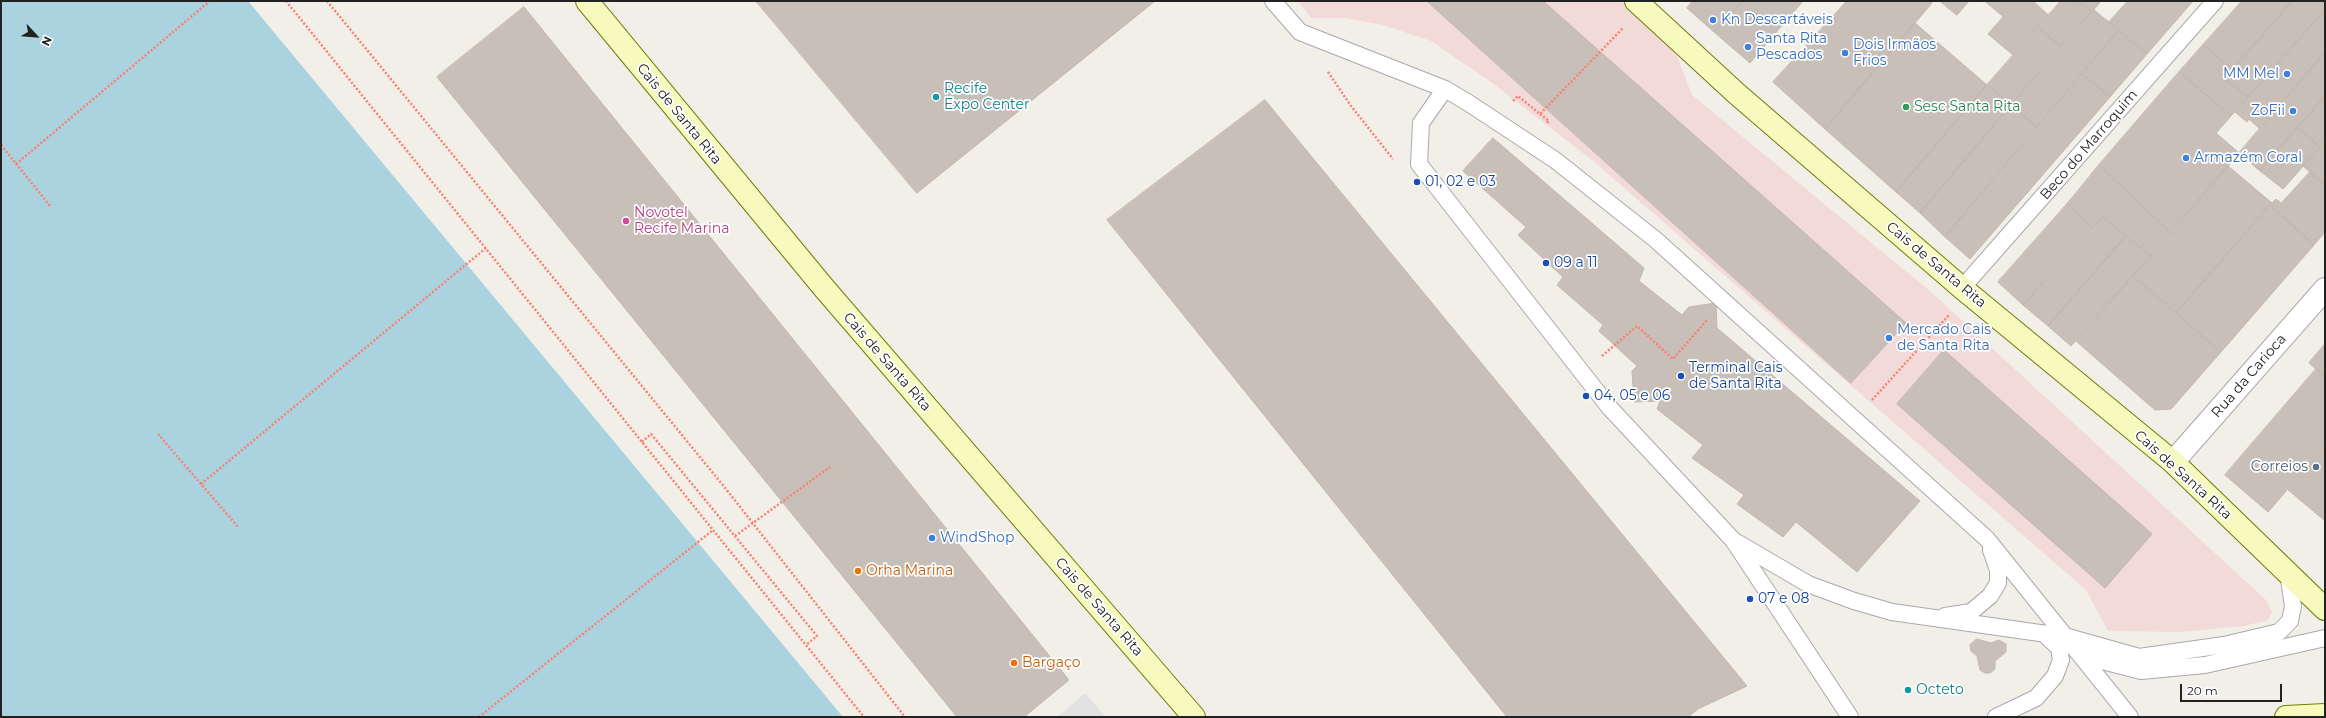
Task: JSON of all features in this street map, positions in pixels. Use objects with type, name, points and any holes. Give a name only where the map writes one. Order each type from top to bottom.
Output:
[{"type":"main road","name":"Cais de Santa Rita","points":[[587,1],[828,294],[1194,717]]},
{"type":"main road","name":"Cais de Santa Rita","points":[[1643,3],[1737,94],[1965,291],[2173,462],[2325,609]]},
{"type":"main road","points":[[2286,717],[2325,715]]},
{"type":"street","name":"Rua da Carioca","points":[[2173,462],[2325,289]]},
{"type":"lane","name":"Beco do Marroquim","points":[[1965,291],[2215,1]]},
{"type":"lane","points":[[1274,2],[1300,32],[1445,89],[1555,160],[1656,240],[1987,539],[2068,637],[2130,717]]},
{"type":"lane","points":[[1445,89],[1421,123],[1419,164],[1609,407],[1733,540],[1850,717]]},
{"type":"lane","points":[[1930,618],[1971,612],[1979,607],[1990,596],[1998,583],[1998,570],[1987,539]]},
{"type":"lane","points":[[1733,540],[1808,584],[1854,601],[1892,612],[2045,635],[2068,637],[2139,658],[2224,645],[2279,632],[2290,620],[2294,606],[2288,573]]},
{"type":"lane","points":[[1996,717],[2036,698],[2055,676],[2061,660],[2059,648],[2045,635]]},
{"type":"lane","points":[[2083,656],[2141,671],[2205,665],[2325,638]]},
{"type":"path","points":[[16,164],[210,1]]},
{"type":"path","points":[[286,1],[864,717]]},
{"type":"path","points":[[327,1],[753,523],[905,717]]},
{"type":"path","points":[[1540,114],[1643,3]]},
{"type":"path","points":[[1496,122],[1518,96],[1549,121]]},
{"type":"path","points":[[1,145],[51,207]]},
{"type":"path","points":[[201,484],[486,248]]},
{"type":"path","points":[[1855,420],[1965,291]]},
{"type":"path","points":[[1582,372],[1637,326],[1673,359],[1724,301]]},
{"type":"path","points":[[158,434],[238,527]]},
{"type":"path","points":[[642,442],[651,434],[817,636],[806,645]]},
{"type":"path","points":[[735,536],[830,467]]},
{"type":"path","points":[[479,717],[713,530]]},
{"type":"shaded area","name":"Mercado Cais de Santa Rita","points":[[1298,1],[1618,1],[1628,4],[1677,56],[1692,95],[1931,292],[2266,600],[2272,612],[2268,620],[2244,626],[2181,632],[2108,631],[2086,590],[1592,160],[1491,82],[1431,41],[1383,25],[1345,18],[1311,18]]},
{"type":"shaded area","points":[[1085,693],[1106,717],[1057,717]]},
{"type":"water","points":[[1,1],[248,1],[843,717],[1,717]]},
{"type":"building","name":"Recife Expo Center","points":[[756,1],[1155,1],[917,193]]},
{"type":"building","points":[[1427,1],[1543,1],[1906,323],[1851,383]]},
{"type":"building","name":"Kn Descartáveis","points":[[1693,1],[1743,1],[1714,32],[1687,8]]},
{"type":"building","name":"Santa Rita Pescados","points":[[1743,1],[1803,1],[1750,63],[1714,32]]},
{"type":"building","name":"Dois Irmãos Frios","points":[[1847,1],[1930,1],[1932,3],[1825,129],[1773,82]]},
{"type":"building","points":[[1940,1],[1969,1],[1957,15]]},
{"type":"building","points":[[1985,1],[2033,1],[2048,15],[2013,55],[1988,34],[2003,17]]},
{"type":"building","points":[[2061,1],[2078,1],[2092,12],[2061,47],[2038,27]]},
{"type":"building","points":[[2078,1],[2101,1],[2092,12]]},
{"type":"building","points":[[2128,1],[2193,1],[2147,54],[2109,22]]},
{"type":"building","points":[[2242,1],[2292,1],[2233,70],[2203,45]]},
{"type":"building","points":[[2292,1],[2322,1],[2325,3],[2325,10],[2248,97],[2225,79]]},
{"type":"building","name":"Novotel Recife Marina","points":[[524,7],[1069,680],[1024,717],[957,717],[437,77]]},
{"type":"building","points":[[2094,10],[2119,30],[2037,127],[2011,105]]},
{"type":"building","name":"MM Mel","points":[[2325,10],[2325,52],[2260,129],[2249,119],[2247,122],[2235,112]]},
{"type":"building","name":"Sesc Santa Rita","points":[[1915,23],[1987,85],[1896,192],[1825,129]]},
{"type":"building","points":[[2038,27],[2061,47],[2011,105],[1987,85]]},
{"type":"building","points":[[2119,30],[2147,54],[2110,97],[2082,74]]},
{"type":"building","points":[[2203,45],[2233,70],[2225,79],[2248,97],[2231,116],[2179,72]]},
{"type":"building","name":"ZoFii","points":[[2325,52],[2325,96],[2260,171],[2239,153]]},
{"type":"building","points":[[2179,72],[2231,116],[2216,133],[2239,153],[2171,233],[2099,165]]},
{"type":"building","points":[[2082,74],[2110,97],[1970,259],[1945,237]]},
{"type":"building","points":[[1987,85],[2011,105],[1920,213],[1896,192]]},
{"type":"building","points":[[2325,96],[2325,142],[2320,147],[2298,127]]},
{"type":"building","points":[[1265,100],[1747,686],[1698,709],[1688,717],[1507,717],[1107,220]]},
{"type":"building","points":[[2011,105],[2037,127],[1945,237],[1920,213]]},
{"type":"building","points":[[2298,127],[2320,147],[2283,189],[2260,171]]},
{"type":"building","points":[[1493,138],[1644,268],[1639,281],[1682,315],[1689,307],[1716,303],[1717,328],[1920,501],[1857,572],[1796,522],[1783,537],[1737,504],[1744,495],[1692,458],[1703,445],[1657,409],[1660,401],[1634,402],[1632,371],[1637,366],[1599,331],[1603,325],[1557,285],[1563,277],[1518,235],[1526,227],[1463,171]]},
{"type":"building","points":[[2325,142],[2325,185],[2303,166]]},
{"type":"building","points":[[2099,165],[2171,233],[2151,256],[2103,217],[2092,228],[2068,203]]},
{"type":"building","points":[[2228,166],[2272,203],[2176,313],[2133,276]]},
{"type":"building","points":[[2310,172],[2325,185],[2325,232],[2314,245],[2270,205],[2276,199],[2281,203]]},
{"type":"building","points":[[2068,203],[2092,228],[2023,305],[1998,282]]},
{"type":"building","points":[[2270,205],[2314,245],[2221,352],[2176,313]]},
{"type":"building","points":[[2103,217],[2126,236],[2048,326],[2023,305]]},
{"type":"building","points":[[2126,236],[2151,256],[2071,346],[2048,326]]},
{"type":"building","points":[[2133,276],[2221,352],[2171,409],[2155,410],[2076,341]]},
{"type":"building","points":[[2325,344],[2325,377],[2309,363]]},
{"type":"building","points":[[1944,350],[2152,534],[2105,588],[1897,404]]},
{"type":"building","points":[[2316,369],[2325,377],[2325,446],[2268,512],[2225,475]]},
{"type":"building","name":"Correios","points":[[2325,445],[2325,521],[2287,489]]},
{"type":"building","points":[[1977,639],[1991,643],[1999,640],[2006,644],[2006,652],[1995,661],[1995,669],[1990,673],[1985,673],[1980,670],[1977,656],[1971,651],[1970,645]]},
{"type":"place","name":"Kn Descartáveis","points":[[1713,20]]},
{"type":"place","name":"Santa Rita Pescados","points":[[1748,47]]},
{"type":"place","name":"Dois Irmãos Frios","points":[[1845,53]]},
{"type":"place","name":"MM Mel","points":[[2287,74]]},
{"type":"place","name":"Recife Expo Center","points":[[936,97]]},
{"type":"place","name":"Sesc Santa Rita","points":[[1906,107]]},
{"type":"place","name":"ZoFii","points":[[2293,111]]},
{"type":"place","name":"Armazém Coral","points":[[2186,158]]},
{"type":"place","name":"01, 02 e 03","points":[[1417,182]]},
{"type":"place","name":"Novotel Recife Marina","points":[[626,221]]},
{"type":"place","name":"09 a 11","points":[[1546,263]]},
{"type":"place","name":"Mercado Cais de Santa Rita","points":[[1889,338]]},
{"type":"place","name":"Terminal Cais de Santa Rita","points":[[1681,376]]},
{"type":"place","name":"04, 05 e 06","points":[[1586,396]]},
{"type":"place","name":"Correios","points":[[2316,467]]},
{"type":"place","name":"WindShop","points":[[932,538]]},
{"type":"place","name":"Orha Marina","points":[[858,571]]},
{"type":"place","name":"07 e 08","points":[[1750,599]]},
{"type":"place","name":"Bargaço","points":[[1014,663]]},
{"type":"place","name":"Octeto","points":[[1908,690]]}]
